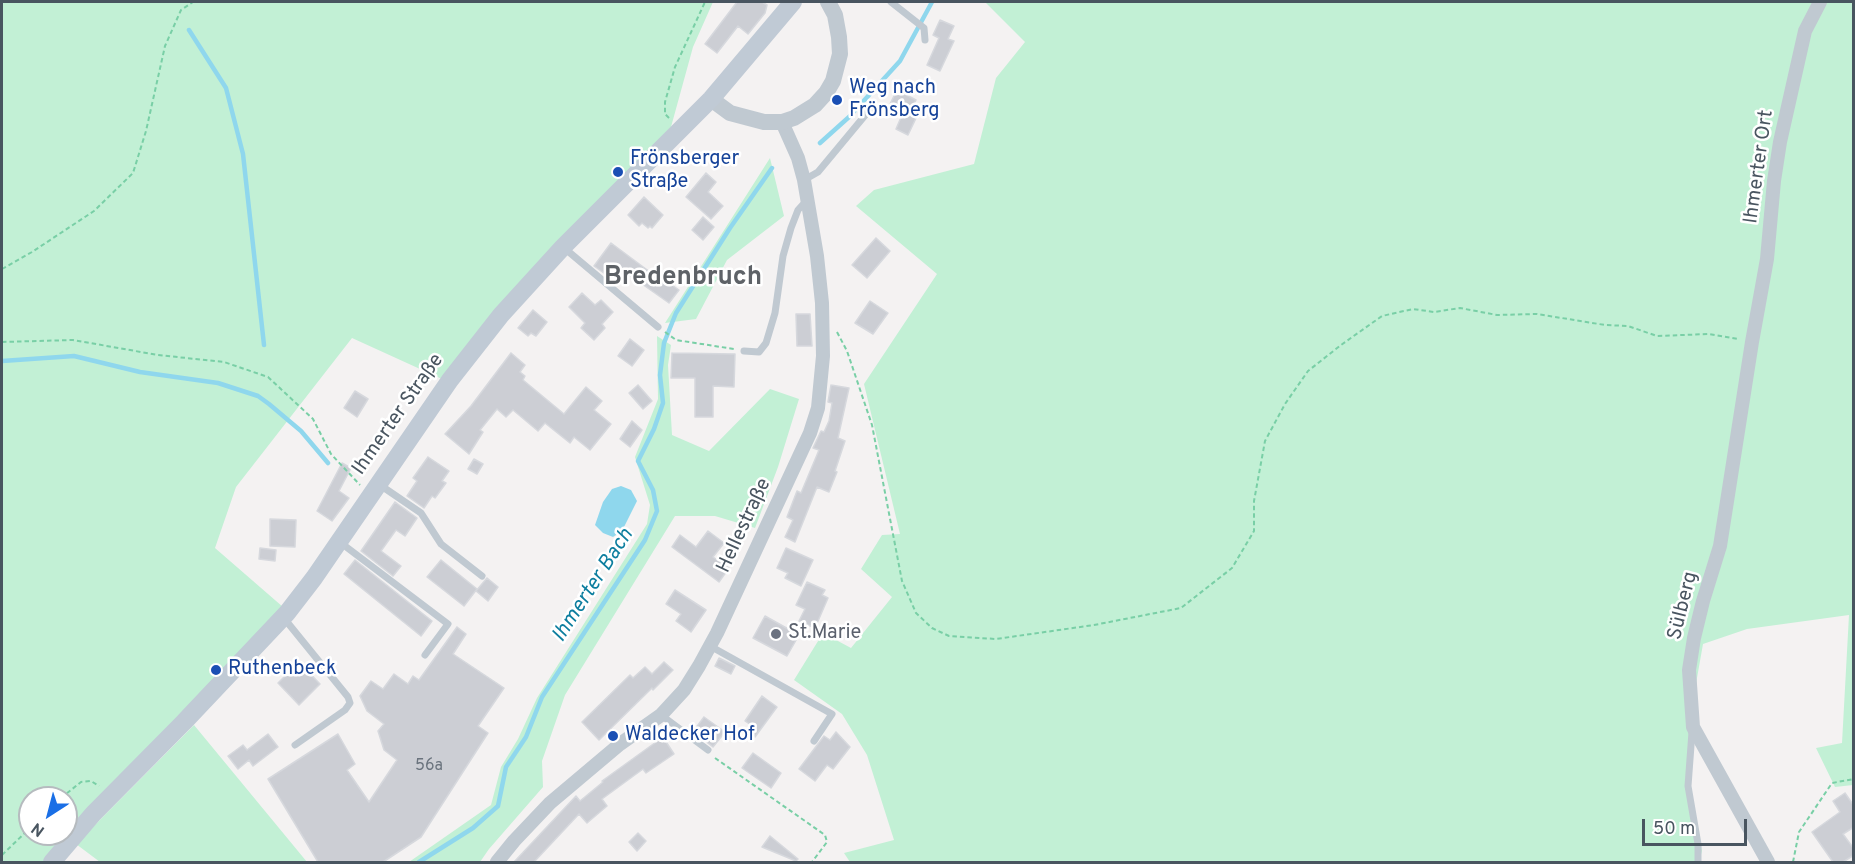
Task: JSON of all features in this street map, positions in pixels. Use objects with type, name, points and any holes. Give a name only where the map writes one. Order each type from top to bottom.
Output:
[{"type":"main road","name":"Ihmerter Straße","points":[[52,862],[93,814],[283,617],[314,578],[450,380],[501,315],[563,247],[711,99],[793,2]]},
{"type":"street","name":"Ihmerter Ort","points":[[1752,342],[1767,260],[1780,142],[1805,32],[1820,2]]},
{"type":"street","points":[[711,99],[730,113],[765,122],[782,122],[795,118],[815,105],[833,81],[840,54],[839,37],[832,8]]},
{"type":"street","name":"Hellestraße","points":[[497,862],[513,841],[550,803],[620,744],[661,715],[684,690],[710,646],[810,432],[818,408],[823,356],[822,303],[817,256],[804,180],[798,158],[782,122]]},
{"type":"street","name":"Sülberg","points":[[1752,342],[1720,546],[1703,601],[1689,670],[1693,727],[1768,862]]},
{"type":"lane","points":[[891,2],[924,28],[925,40]]},
{"type":"lane","points":[[804,180],[818,172],[872,107]]},
{"type":"lane","points":[[744,351],[759,352],[766,343],[775,313],[783,256],[790,228],[798,210],[808,199]]},
{"type":"lane","points":[[563,247],[658,327]]},
{"type":"lane","points":[[374,490],[421,513],[441,544],[482,576]]},
{"type":"lane","points":[[339,541],[448,624],[424,655]]},
{"type":"lane","points":[[283,617],[348,697],[350,703],[345,710],[295,745]]},
{"type":"lane","points":[[710,646],[832,714],[814,741]]},
{"type":"lane","points":[[661,715],[708,752]]},
{"type":"lane","points":[[1693,727],[1688,786],[1698,844],[1698,862]]},
{"type":"path","points":[[2,269],[94,211],[132,172],[146,131],[165,46],[181,10],[194,2]]},
{"type":"path","points":[[665,114],[665,102],[675,67],[705,2]]},
{"type":"path","points":[[837,332],[847,351],[872,425],[902,581],[916,613],[932,628],[949,636],[996,639],[1094,625],[1181,608],[1232,568],[1254,531],[1254,501],[1265,441],[1285,404],[1308,371],[1382,316],[1413,309],[1434,312],[1460,308],[1497,315],[1537,314],[1605,325],[1628,326],[1657,336],[1709,334],[1752,342]]},
{"type":"path","points":[[2,342],[73,340],[158,355],[224,362],[268,377],[313,419],[331,454],[374,490]]},
{"type":"path","points":[[675,340],[744,351]]},
{"type":"path","points":[[708,752],[825,835],[827,842],[812,862]]},
{"type":"path","points":[[1793,862],[1799,832],[1832,783],[1854,779]]},
{"type":"path","points":[[76,786],[81,782],[91,781],[111,796]]},
{"type":"path","points":[[2,855],[18,840]]},
{"type":"green space","points":[[2,2],[713,2],[693,47],[671,127],[442,379],[352,338],[236,487],[215,548],[283,607],[78,828],[78,786],[18,786],[18,846],[61,846],[46,862],[2,862]]},
{"type":"green space","points":[[986,2],[1853,2],[1853,785],[1835,787],[1816,748],[1842,743],[1849,615],[1747,629],[1703,644],[1694,695],[1690,787],[1702,851],[1699,862],[850,862],[844,853],[894,840],[867,755],[842,714],[794,680],[823,633],[851,648],[892,597],[861,569],[882,535],[900,534],[864,384],[937,274],[856,206],[874,190],[974,164],[996,78],[1025,42]]},
{"type":"green space","points":[[770,158],[784,216],[727,260],[696,319],[665,323]]},
{"type":"green space","points":[[657,336],[671,345],[668,365],[672,435],[709,451],[770,389],[799,399],[778,467],[755,528],[715,516],[675,516],[565,695],[542,761],[543,787],[480,862],[409,862],[491,805],[501,767],[518,739],[537,698],[647,524],[650,505],[635,457],[658,399]]},
{"type":"green space","points":[[194,725],[307,862],[100,862],[78,846],[78,842]]},
{"type":"water","points":[[621,486],[631,490],[637,501],[622,531],[613,537],[603,533],[595,525],[603,502],[612,489]]},
{"type":"building","points":[[737,2],[762,2],[767,5],[765,13],[748,34],[738,26],[717,53],[705,44]]},
{"type":"building","points":[[940,20],[954,26],[948,39],[954,41],[940,71],[927,65],[939,38],[933,35]]},
{"type":"building","points":[[897,90],[916,100],[911,110],[918,114],[908,135],[896,129],[902,115],[888,108]]},
{"type":"building","points":[[706,173],[716,182],[708,192],[723,206],[711,219],[686,197]]},
{"type":"building","points":[[644,197],[663,215],[652,228],[642,223],[639,226],[628,215]]},
{"type":"building","points":[[703,217],[714,227],[703,240],[692,230]]},
{"type":"building","points":[[876,238],[890,251],[867,278],[852,265]]},
{"type":"building","points":[[611,243],[679,290],[669,303],[625,272],[622,275],[614,269],[608,276],[594,266]]},
{"type":"building","points":[[582,293],[595,305],[601,300],[613,312],[602,324],[605,328],[594,340],[581,328],[585,323],[569,307]]},
{"type":"building","points":[[870,301],[888,313],[873,334],[855,323]]},
{"type":"building","points":[[533,310],[547,322],[536,336],[531,333],[528,336],[518,328]]},
{"type":"building","points":[[796,314],[810,314],[812,346],[797,346]]},
{"type":"building","points":[[630,339],[644,350],[632,366],[618,356]]},
{"type":"building","points":[[511,353],[525,365],[520,372],[525,376],[523,380],[564,414],[586,387],[602,401],[594,410],[611,424],[590,450],[574,437],[570,443],[545,423],[538,431],[513,410],[506,417],[497,409],[480,430],[483,432],[469,454],[445,434],[471,406]]},
{"type":"building","points":[[672,353],[735,354],[734,387],[713,386],[713,417],[695,417],[695,378],[671,378]]},
{"type":"building","points":[[638,385],[652,401],[643,409],[629,393]]},
{"type":"building","points":[[831,385],[849,388],[838,438],[845,441],[829,492],[817,487],[795,542],[785,537],[793,520],[787,517],[797,491],[801,493],[819,450],[813,448],[829,421],[832,403],[828,402]]},
{"type":"building","points":[[355,391],[368,399],[357,417],[344,408]]},
{"type":"building","points":[[632,421],[642,430],[630,447],[620,439]]},
{"type":"building","points":[[428,457],[449,471],[442,481],[446,483],[435,498],[432,496],[424,508],[407,496],[417,481],[413,478]]},
{"type":"building","points":[[474,459],[483,464],[477,474],[468,469]]},
{"type":"building","points":[[342,463],[351,468],[339,491],[349,498],[332,521],[317,511]]},
{"type":"building","points":[[395,502],[417,518],[405,536],[396,530],[381,551],[401,566],[393,576],[361,551]]},
{"type":"building","points":[[270,519],[296,520],[295,547],[270,546]]},
{"type":"building","points":[[708,531],[724,543],[713,557],[729,568],[719,582],[672,547],[680,535],[696,547]]},
{"type":"building","points":[[260,548],[276,550],[275,561],[259,559]]},
{"type":"building","points":[[786,548],[813,560],[801,586],[785,578],[788,573],[777,568]]},
{"type":"building","points":[[355,560],[432,621],[421,636],[344,574]]},
{"type":"building","points":[[441,560],[477,589],[464,606],[427,577]]},
{"type":"building","points":[[487,578],[498,587],[488,601],[476,591]]},
{"type":"building","points":[[807,582],[825,590],[822,595],[828,598],[815,628],[799,621],[805,609],[796,605]]},
{"type":"building","points":[[675,590],[706,610],[691,632],[676,621],[681,614],[666,604]]},
{"type":"building","points":[[765,616],[799,635],[787,656],[753,638]]},
{"type":"building","points":[[457,627],[466,634],[453,654],[504,688],[478,726],[488,733],[421,837],[383,862],[318,862],[268,779],[338,734],[355,764],[347,770],[369,802],[397,760],[384,750],[378,731],[384,724],[367,711],[360,696],[371,681],[383,689],[394,674],[408,684],[413,676],[419,680]]},
{"type":"building","points":[[719,658],[735,666],[731,674],[715,666]]},
{"type":"building","points":[[299,662],[320,684],[299,705],[278,683]]},
{"type":"building","points":[[664,662],[673,670],[599,740],[582,722],[630,675],[633,678],[645,667],[652,674]]},
{"type":"building","points":[[762,696],[777,707],[755,737],[746,731],[751,725],[745,721]]},
{"type":"building","points":[[704,717],[725,732],[713,747],[696,734],[698,732],[695,729]]},
{"type":"building","points":[[836,732],[850,747],[833,769],[827,765],[815,781],[799,769],[824,736],[830,740]]},
{"type":"building","points":[[268,734],[278,747],[253,766],[249,760],[238,769],[228,756],[243,745],[247,750]]},
{"type":"building","points":[[663,737],[674,754],[646,773],[643,769],[602,799],[607,806],[587,823],[579,814],[534,862],[514,862],[576,796],[580,801],[602,781]]},
{"type":"building","points":[[753,753],[781,773],[771,788],[742,768]]},
{"type":"building","points":[[1845,793],[1854,806],[1854,827],[1843,834],[1854,849],[1854,855],[1843,862],[1833,862],[1812,832],[1840,812],[1833,801]]},
{"type":"building","points":[[638,833],[646,841],[637,851],[629,842]]},
{"type":"building","points":[[770,836],[798,859],[796,861],[762,847]]},
{"type":"waterway","name":"Ihmerter Bach","points":[[820,143],[849,117],[900,61],[932,2]]},
{"type":"waterway","points":[[189,30],[226,88],[243,154],[264,345]]},
{"type":"waterway","name":"Ihmerter Bach","points":[[419,862],[473,828],[498,806],[506,767],[526,737],[542,697],[645,540],[657,511],[653,490],[638,461],[654,429],[663,403],[660,375],[664,343],[676,313],[730,228],[772,168]]},
{"type":"waterway","points":[[2,361],[74,356],[140,372],[218,383],[258,396],[301,431],[328,463]]},
{"type":"place","name":"Weg nach Frönsberg","points":[[837,100]]},
{"type":"place","name":"Frönsberger Straße","points":[[618,172]]},
{"type":"place","name":"St.Marie","points":[[776,634]]},
{"type":"place","name":"Ruthenbeck","points":[[216,670]]},
{"type":"place","name":"Waldecker Hof","points":[[613,736]]},
{"type":"district","name":"Bredenbruch","points":[[683,279]]}]
